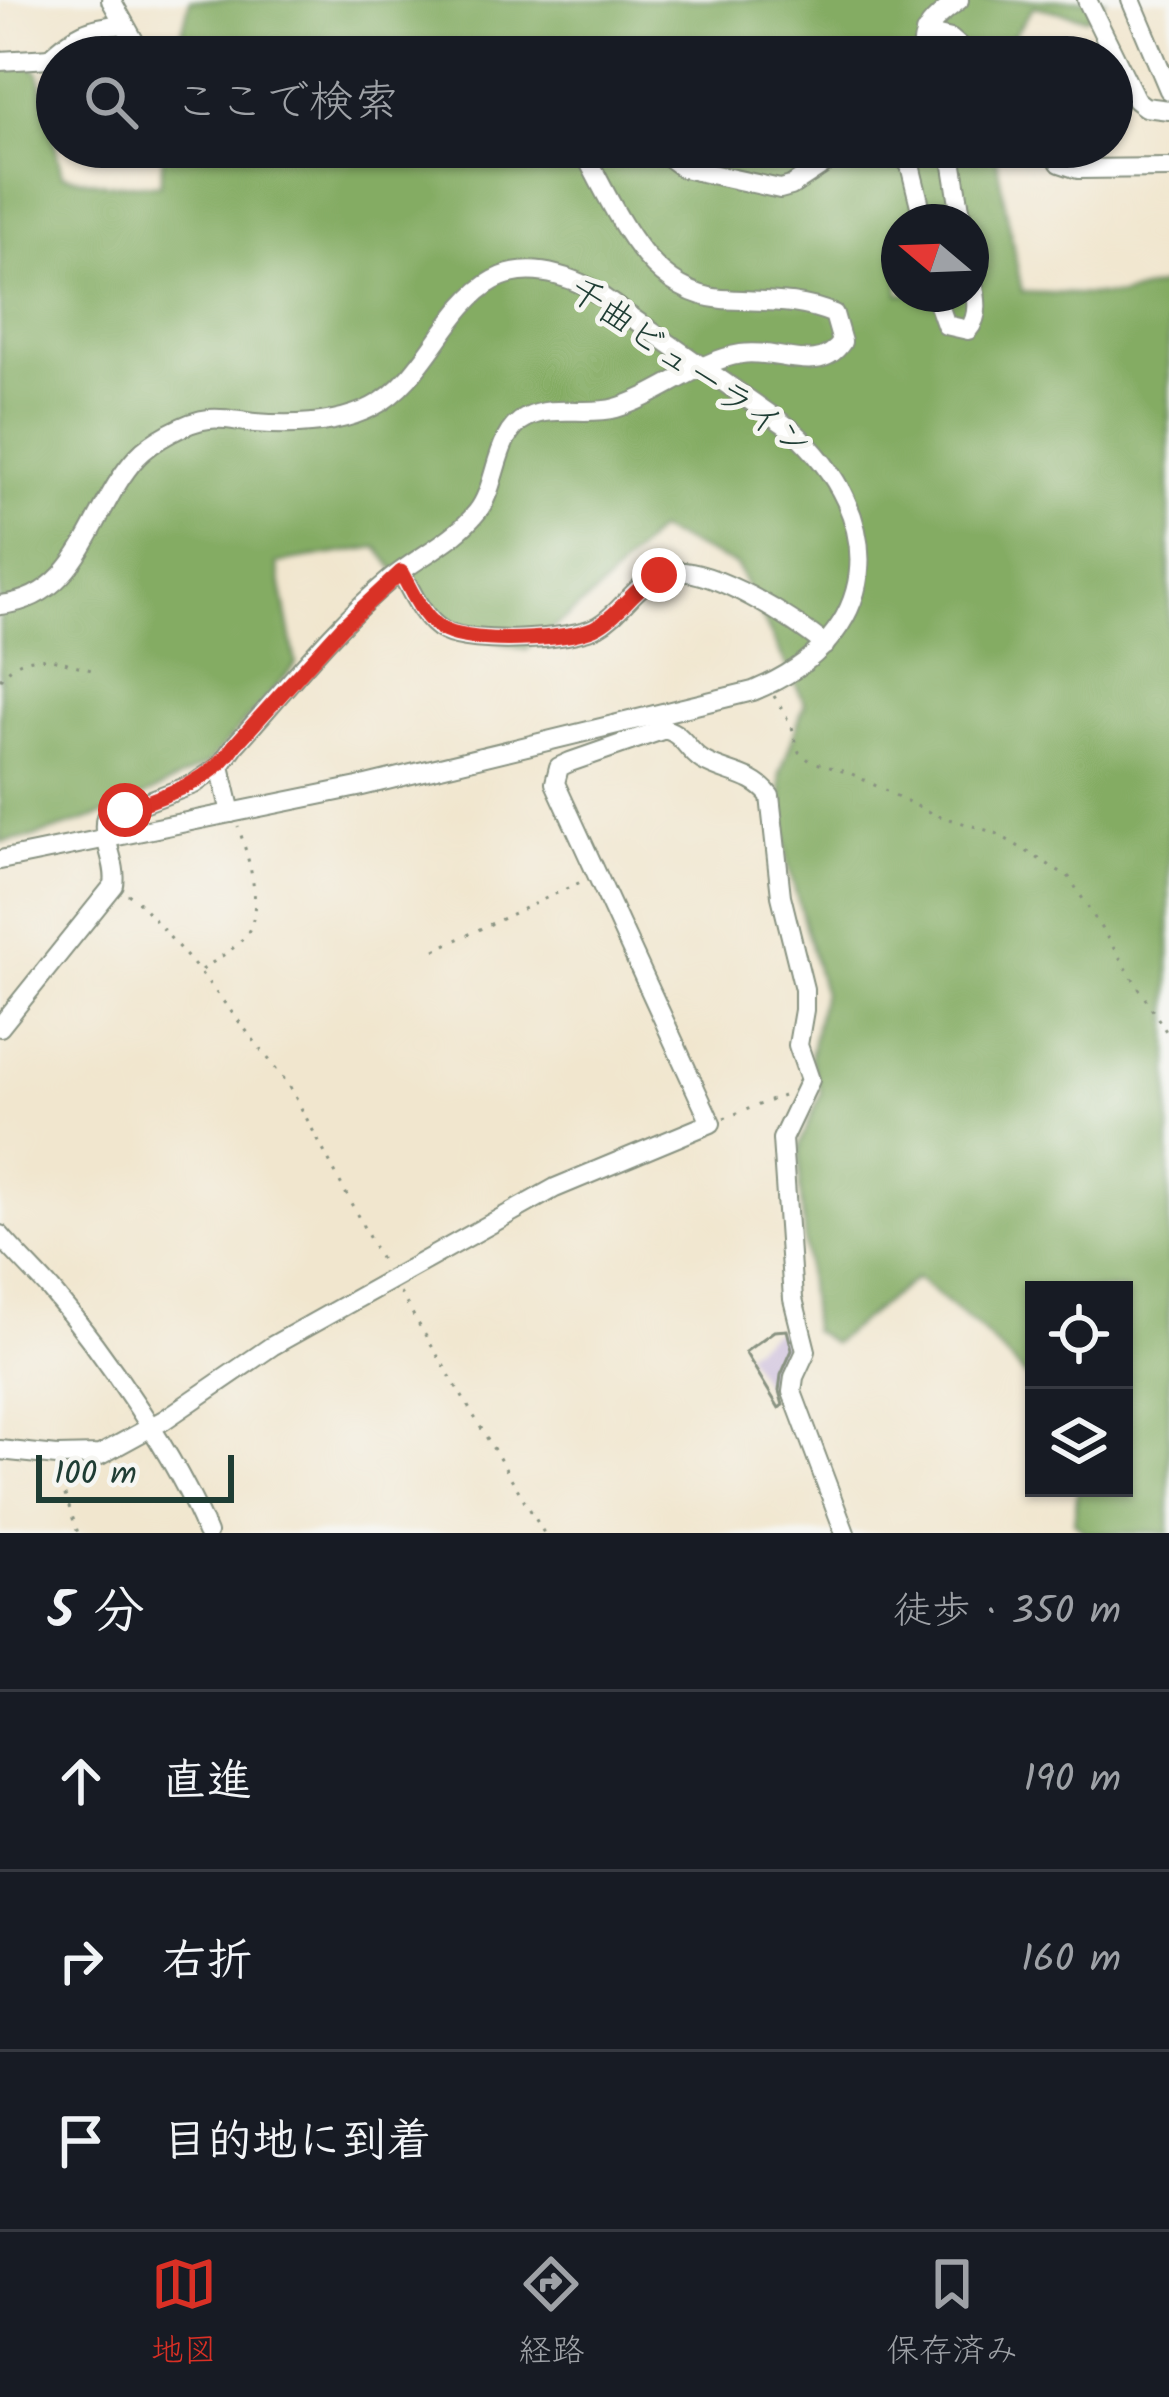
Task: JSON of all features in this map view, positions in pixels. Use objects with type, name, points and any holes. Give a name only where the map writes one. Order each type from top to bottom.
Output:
[{"type":"street","points":[[111,0],[131,36]]},
{"type":"street","points":[[925,36],[935,18],[959,0]]},
{"type":"street","points":[[1087,0],[1105,36]]},
{"type":"street","points":[[1131,0],[1169,89]]},
{"type":"street","points":[[74,36],[96,27],[124,24]]},
{"type":"street","points":[[925,33],[938,36]]},
{"type":"street","points":[[0,61],[36,59]]},
{"type":"street","points":[[1133,94],[1145,107],[1169,110]]},
{"type":"street","points":[[0,1028],[114,885],[116,872],[103,825],[106,817],[194,784],[220,766],[342,627],[401,572],[464,527],[490,492],[511,430],[522,418],[544,412],[614,409],[741,354],[819,360],[833,356],[842,342],[834,314],[786,300],[717,298],[680,287],[650,264],[593,168]]},
{"type":"street","points":[[683,168],[780,189],[818,168]]},
{"type":"street","points":[[911,168],[920,204]]},
{"type":"street","points":[[953,168],[959,204]]},
{"type":"street","points":[[1075,168],[1169,168]]},
{"type":"street","name":"千曲ビューライン","points":[[0,605],[30,598],[71,566],[139,455],[165,437],[208,418],[308,424],[373,407],[408,377],[466,301],[505,278],[527,272],[560,273],[588,287],[791,429],[817,452],[849,501],[858,535],[855,590],[838,628],[800,667],[767,685],[358,787],[0,860]]},
{"type":"street","points":[[941,312],[946,325],[968,330],[976,312]]},
{"type":"street","points":[[401,572],[433,622],[444,631],[475,638],[584,632],[607,620],[646,581],[683,571],[768,604],[825,645]]},
{"type":"street","points":[[0,1450],[100,1455],[272,1346],[555,1188],[711,1123],[555,783],[559,767],[665,729],[680,735],[704,761],[764,788],[770,796],[781,896],[803,988],[797,1045],[810,1079],[782,1139],[793,1299],[806,1351],[792,1392],[845,1533]]},
{"type":"street","points":[[220,766],[231,813]]},
{"type":"street","points":[[0,1235],[52,1291],[149,1427],[192,1496],[207,1533]]},
{"type":"path","points":[[0,679],[13,664],[44,657],[95,671]]},
{"type":"path","points":[[767,685],[792,727],[799,752],[810,761],[852,774],[933,814],[995,833],[1069,877],[1169,1036]]},
{"type":"path","points":[[200,972],[251,926],[254,868],[231,813]]},
{"type":"path","points":[[434,950],[597,875]]},
{"type":"path","points":[[114,885],[140,903],[289,1085],[393,1281],[544,1533]]},
{"type":"path","points":[[711,1123],[776,1098],[804,1097]]},
{"type":"path","points":[[57,1456],[60,1482],[78,1533]]},
{"type":"green space","points":[[190,0],[1105,0],[1087,18],[1034,6],[1013,36],[181,36]]},
{"type":"green space","points":[[19,55],[36,70],[36,168],[60,168],[62,175],[106,184],[160,185],[162,168],[998,168],[1022,292],[1120,296],[1169,283],[1169,1533],[1086,1533],[1074,1522],[1077,1497],[1133,1497],[1133,1281],[1025,1281],[1025,1376],[978,1327],[916,1278],[833,1343],[812,1330],[800,1145],[821,1092],[810,1057],[823,991],[787,861],[780,774],[805,703],[736,565],[657,530],[599,591],[526,650],[437,623],[377,547],[277,563],[296,664],[207,764],[115,811],[30,838],[0,842],[0,70]]},
{"type":"building","points":[[787,1330],[792,1350],[781,1375],[783,1405],[779,1408],[745,1352],[774,1331]]},
{"type":"route","points":[[125,810],[194,784],[220,766],[342,627],[401,572],[433,622],[444,631],[475,638],[584,632],[607,620],[646,581],[659,575]]}]
